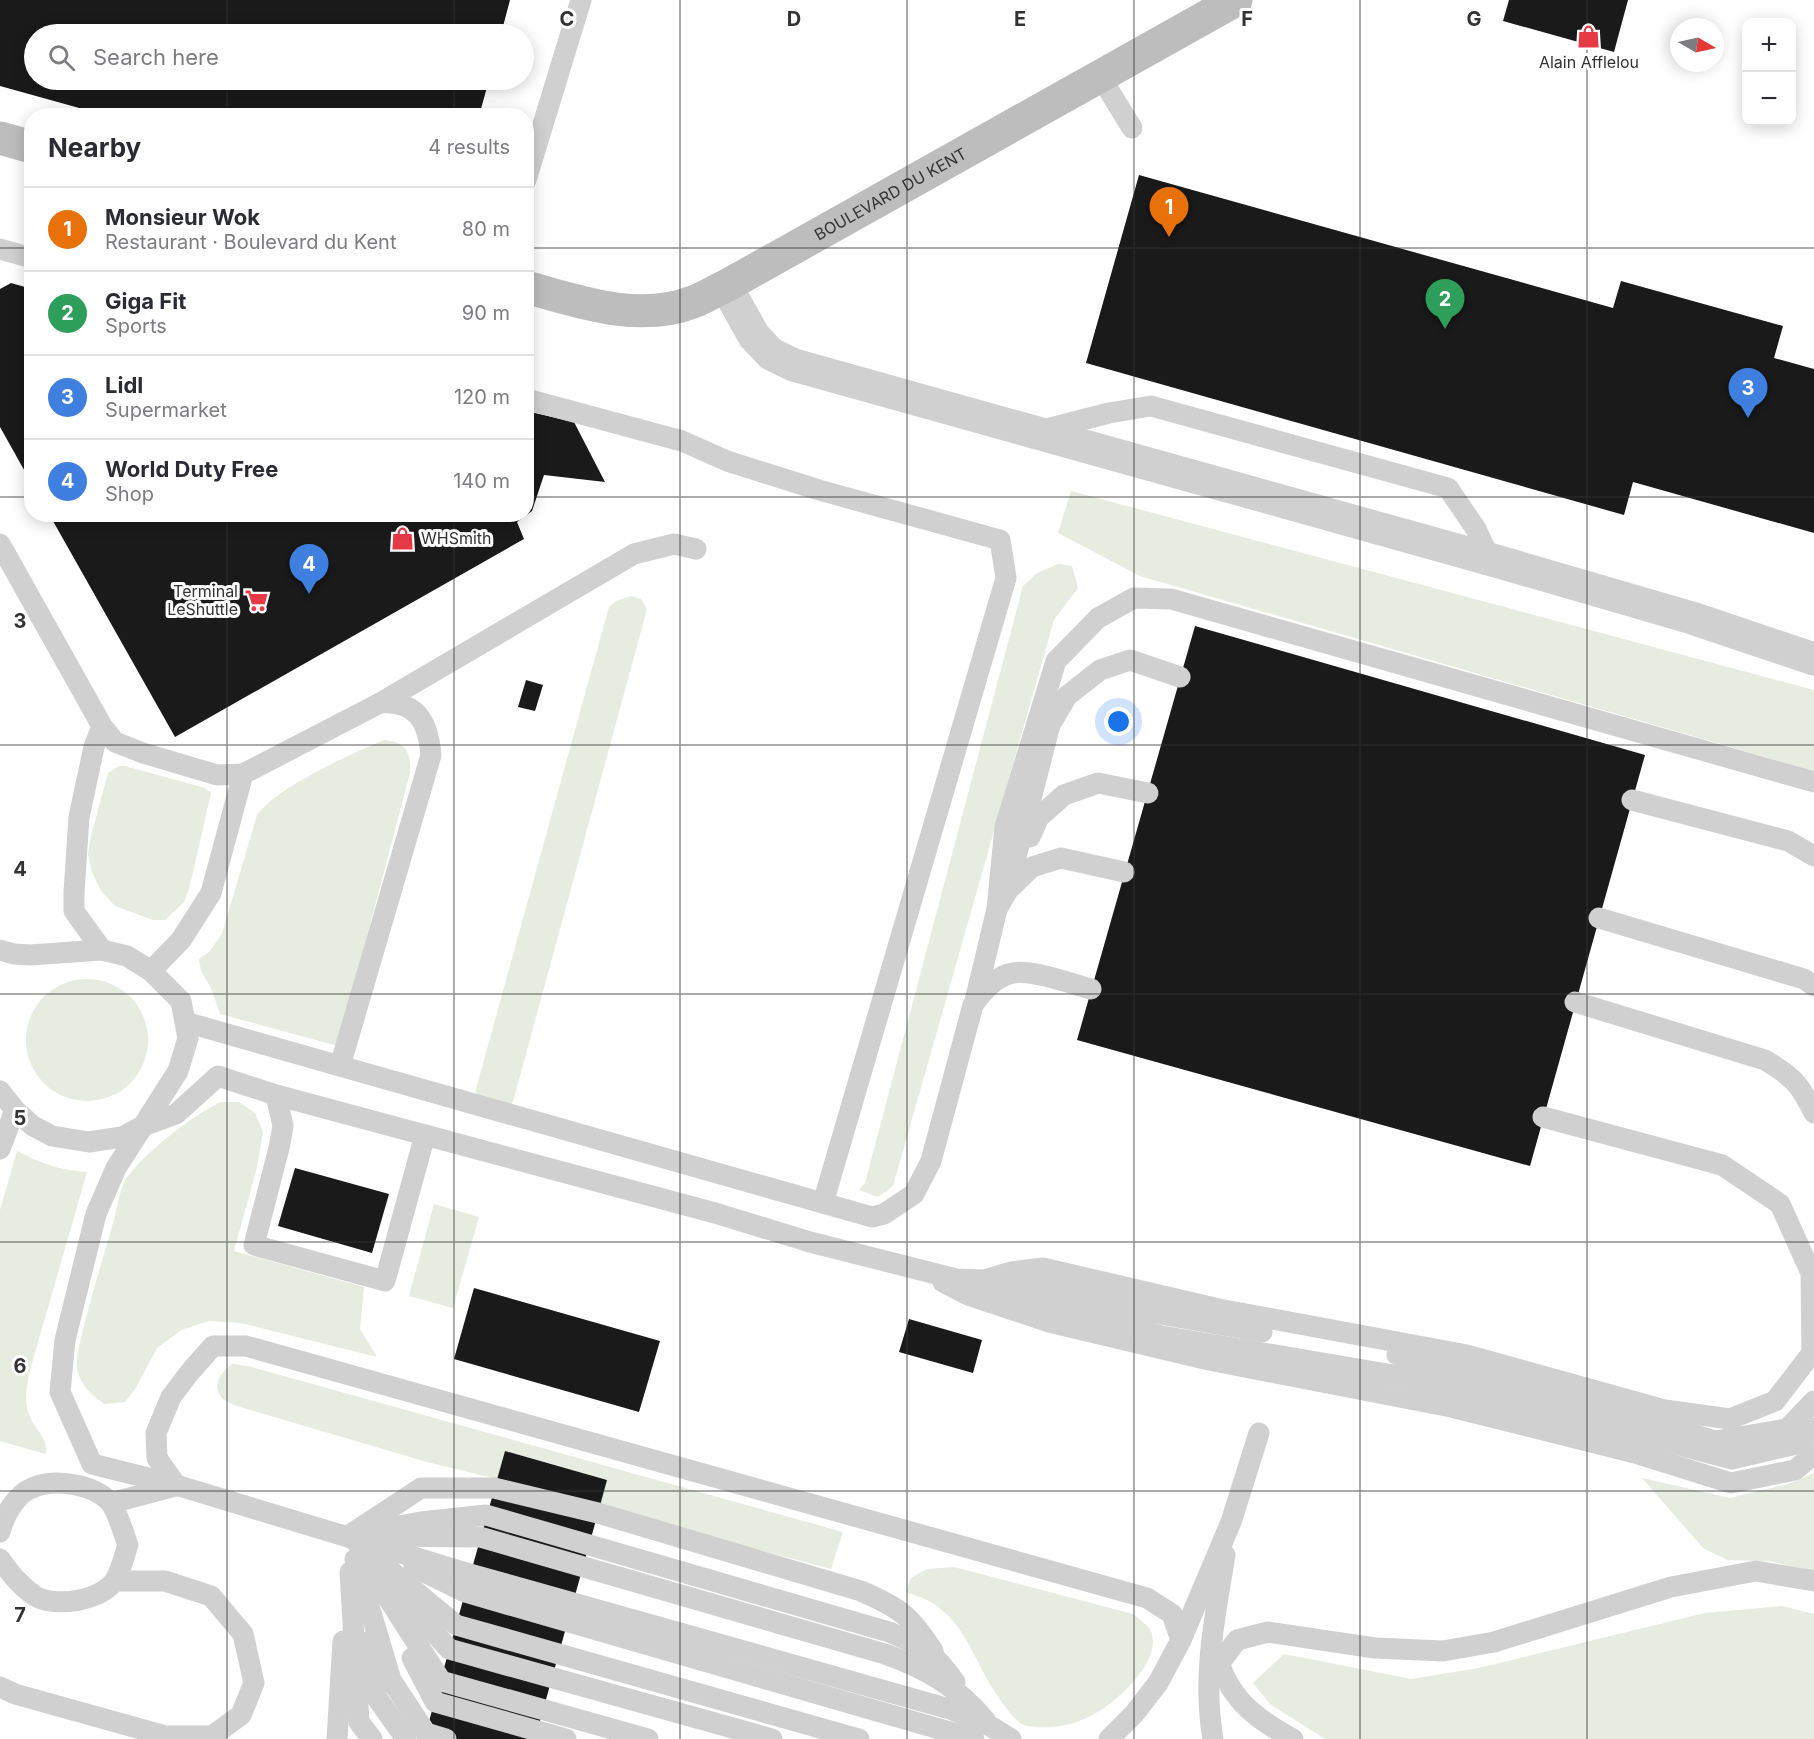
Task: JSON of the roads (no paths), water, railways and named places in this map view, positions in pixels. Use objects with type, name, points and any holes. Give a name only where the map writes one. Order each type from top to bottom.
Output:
[{"type":"street","name":"BOULEVARD DU KENT","points":[[534,289],[603,307],[644,310],[668,308],[693,302],[726,286],[1236,0]]},
{"type":"street","points":[[0,138],[24,145]]},
{"type":"street","points":[[726,286],[754,336],[771,354],[794,365],[1497,561],[1692,618],[1814,659]]},
{"type":"lane","points":[[534,154],[581,0]]},
{"type":"lane","points":[[1100,76],[1132,128]]},
{"type":"lane","points":[[0,249],[24,256]]},
{"type":"lane","points":[[534,401],[682,441],[727,461],[819,490],[1000,540],[1006,578],[823,1203]]},
{"type":"lane","points":[[1036,432],[1109,413],[1151,406],[1448,488],[1497,561]]},
{"type":"lane","points":[[0,544],[102,726],[115,742],[143,753],[217,775],[243,774],[380,703],[634,554],[674,544],[696,549]]},
{"type":"lane","points":[[185,1022],[872,1217],[884,1214],[915,1194],[931,1161],[974,1005],[997,909],[1005,827],[1056,661],[1098,618],[1134,598],[1171,599],[1814,782]]},
{"type":"lane","points":[[1008,890],[1050,725],[1067,696],[1100,670],[1130,660],[1180,677]]},
{"type":"lane","points":[[340,1066],[431,755],[430,739],[419,715],[406,705],[393,702],[380,703]]},
{"type":"lane","points":[[102,726],[94,747],[79,817],[74,902],[74,911],[102,950]]},
{"type":"lane","points":[[151,971],[181,940],[211,893],[243,774]]},
{"type":"lane","points":[[997,909],[1008,890],[1039,817],[1064,795],[1098,783],[1148,793]]},
{"type":"lane","points":[[1632,800],[1788,841],[1814,856]]},
{"type":"lane","points":[[1008,890],[1032,867],[1061,858],[1124,872]]},
{"type":"lane","points":[[1599,918],[1804,979],[1814,986]]},
{"type":"lane","points":[[0,950],[30,955],[102,950],[127,956],[151,971],[181,1001],[188,1038],[178,1071],[116,1168],[96,1214],[64,1340],[60,1392],[92,1464],[176,1485],[470,1574],[953,1710],[982,1732],[1011,1739]]},
{"type":"lane","points":[[974,1005],[981,994],[1011,973],[1027,973],[1091,989]]},
{"type":"lane","points":[[1575,1002],[1765,1060],[1784,1071],[1803,1090],[1814,1113]]},
{"type":"lane","points":[[0,1091],[15,1110],[33,1126],[52,1136],[89,1142],[122,1137],[143,1126],[176,1114],[218,1076],[276,1095],[1162,1336],[1404,1377],[1605,1425],[1732,1459],[1800,1443],[1814,1428]]},
{"type":"lane","points":[[276,1095],[282,1126],[279,1148],[254,1245],[385,1281],[425,1135]]},
{"type":"lane","points":[[0,1149],[15,1110]]},
{"type":"lane","points":[[984,1280],[1011,1272],[1043,1268],[1219,1309],[1467,1355],[1665,1410],[1730,1419],[1774,1401],[1812,1353],[1811,1273],[1780,1204],[1722,1165],[1543,1117]]},
{"type":"lane","points":[[918,1269],[968,1294],[1048,1322],[1209,1360],[1451,1407],[1635,1453],[1731,1483],[1795,1470],[1814,1454]]},
{"type":"lane","points":[[956,1279],[1038,1281],[1132,1309],[1395,1355],[1558,1396],[1716,1441],[1787,1429],[1814,1401]]},
{"type":"lane","points":[[176,1485],[157,1458],[156,1433],[171,1397],[213,1346],[246,1346],[1147,1598],[1172,1614],[1181,1640]]},
{"type":"lane","points":[[1109,1739],[1134,1714],[1158,1683],[1181,1640],[1231,1522],[1259,1433]]},
{"type":"lane","points":[[0,1559],[15,1580],[36,1597],[66,1602],[93,1597],[115,1581],[128,1545],[111,1503],[88,1487],[56,1483],[31,1488],[15,1501],[1,1520]]},
{"type":"lane","points":[[111,1503],[176,1485]]},
{"type":"lane","points":[[348,1536],[421,1488],[494,1488],[598,1514],[861,1590],[901,1611],[916,1624],[969,1701],[982,1732]]},
{"type":"lane","points":[[348,1536],[421,1522],[486,1515],[889,1632],[926,1649],[939,1660]]},
{"type":"lane","points":[[1213,1739],[1208,1707],[1211,1638],[1231,1522]]},
{"type":"lane","points":[[348,1536],[480,1537],[885,1654],[931,1672],[969,1701]]},
{"type":"lane","points":[[338,1739],[348,1536]]},
{"type":"lane","points":[[348,1536],[359,1722],[372,1739]]},
{"type":"lane","points":[[348,1536],[377,1698],[406,1739]]},
{"type":"lane","points":[[348,1536],[390,1680],[426,1733],[446,1739]]},
{"type":"lane","points":[[348,1536],[435,1702],[566,1739]]},
{"type":"lane","points":[[348,1536],[441,1681],[648,1739]]},
{"type":"lane","points":[[348,1536],[449,1649],[772,1739]]},
{"type":"lane","points":[[348,1536],[456,1625],[860,1739]]},
{"type":"lane","points":[[1219,1664],[1237,1640],[1269,1632],[1375,1648],[1443,1651],[1494,1642],[1681,1585],[1755,1571],[1814,1581]]},
{"type":"lane","points":[[0,1688],[166,1736],[212,1736],[241,1715],[254,1683],[243,1634],[211,1596],[165,1581],[115,1581]]},
{"type":"lane","points":[[1211,1638],[1219,1664],[1239,1701],[1251,1713],[1293,1739]]},
{"type":"place","name":"Alain Afflelou","points":[[1589,37]]},
{"type":"place","name":"Monsieur Wok","points":[[1169,237]]},
{"type":"place","name":"Giga Fit","points":[[1445,329]]},
{"type":"place","name":"Lidl","points":[[1748,418]]},
{"type":"place","name":"WHSmith","points":[[403,538]]},
{"type":"place","name":"World Duty Free","points":[[309,594]]},
{"type":"place","name":"Terminal LeShuttle","points":[[256,600]]}]
